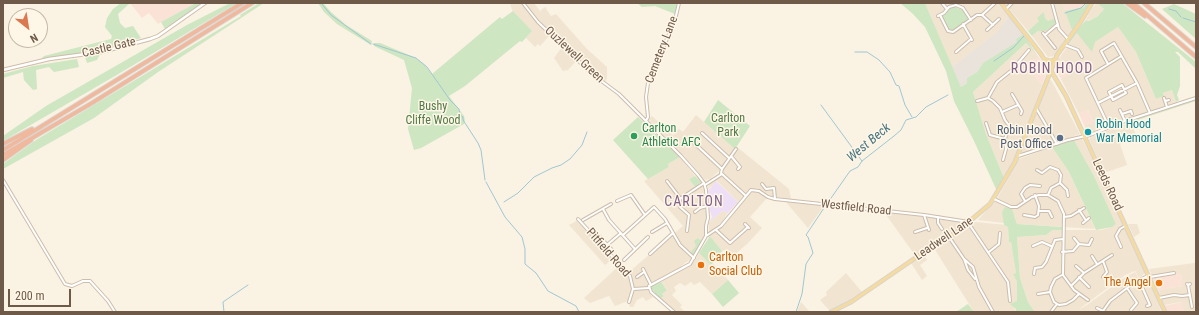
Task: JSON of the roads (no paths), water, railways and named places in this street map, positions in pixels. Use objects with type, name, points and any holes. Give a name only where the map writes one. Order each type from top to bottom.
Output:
[{"type":"highway","points":[[3,150],[242,3]]},
{"type":"highway","points":[[3,155],[106,95],[252,3]]},
{"type":"highway","points":[[1127,3],[1164,30]]},
{"type":"highway","points":[[1133,3],[1196,57]]},
{"type":"highway","points":[[1144,3],[1196,47]]},
{"type":"highway","points":[[3,144],[46,123]]},
{"type":"highway","points":[[3,160],[53,125]]},
{"type":"main road","name":"Castle Gate","points":[[3,70],[49,59],[101,52],[150,39],[158,36],[205,3]]},
{"type":"main road","name":"Leeds Road","points":[[1001,3],[1044,58],[1051,70],[1085,136],[1164,312]]},
{"type":"main road","name":"Leadwell Lane","points":[[832,312],[851,302],[924,252],[949,237],[969,223],[994,199],[1018,156],[1056,59],[1064,44],[1080,23],[1092,3]]},
{"type":"main road","points":[[1044,58],[1050,61],[1056,59]]},
{"type":"main road","points":[[1047,79],[1051,77],[1055,78]]},
{"type":"street","name":"Ouzlewell Green","points":[[523,3],[538,22],[590,73],[615,91],[682,156],[704,184]]},
{"type":"street","name":"Cemetery Lane","points":[[645,121],[648,117],[647,88],[675,20],[679,3]]},
{"type":"street","points":[[942,3],[947,9]]},
{"type":"street","points":[[962,7],[964,3]]},
{"type":"street","points":[[949,32],[953,32],[978,15],[982,15],[995,3]]},
{"type":"street","points":[[1006,9],[1012,3]]},
{"type":"street","points":[[1052,3],[1061,33],[1068,39]]},
{"type":"street","points":[[949,35],[949,32],[939,15],[947,9],[953,5],[962,7],[970,20]]},
{"type":"street","points":[[982,15],[993,25]]},
{"type":"street","points":[[987,30],[999,19]]},
{"type":"street","points":[[956,52],[972,40],[963,24]]},
{"type":"street","points":[[1055,48],[1044,34],[1058,24]]},
{"type":"street","points":[[1108,64],[1100,51],[1113,43],[1120,54],[1120,57],[1137,83],[1150,113]]},
{"type":"street","points":[[1064,44],[1067,47],[1074,49],[1082,57]]},
{"type":"street","points":[[976,101],[988,98],[997,82],[1012,70],[1029,50]]},
{"type":"street","points":[[1109,127],[1086,80],[1087,77],[1120,57]]},
{"type":"street","points":[[1098,103],[1137,83]]},
{"type":"street","points":[[1111,96],[1109,92],[1122,85],[1124,89]]},
{"type":"street","points":[[1012,94],[1022,111],[1021,114]]},
{"type":"street","points":[[988,98],[997,105],[1011,128],[1026,134]]},
{"type":"street","points":[[1018,156],[1085,136],[1125,121],[1196,98]]},
{"type":"street","points":[[1167,107],[1164,99],[1169,100]]},
{"type":"street","points":[[1002,112],[1018,105]]},
{"type":"street","points":[[1036,108],[1057,144]]},
{"type":"street","points":[[1120,110],[1125,121]]},
{"type":"street","points":[[1122,114],[1131,111],[1132,114]]},
{"type":"street","points":[[986,124],[990,135],[1004,139]]},
{"type":"street","points":[[1004,160],[1006,149],[1004,139],[1007,132],[1011,128]]},
{"type":"street","points":[[702,133],[740,167],[738,169]]},
{"type":"street","points":[[694,136],[691,140],[722,169]]},
{"type":"street","points":[[680,199],[721,173],[722,169],[736,149]]},
{"type":"street","points":[[1037,170],[1042,173],[1049,167],[1055,169],[1061,175],[1060,183],[1068,194],[1071,193]]},
{"type":"street","points":[[706,236],[716,230],[746,195],[721,173]]},
{"type":"street","points":[[3,180],[65,284],[72,286],[90,281],[108,301],[115,312]]},
{"type":"street","points":[[667,181],[680,199],[680,207],[690,215],[689,228],[686,231]]},
{"type":"street","points":[[1048,195],[1049,190],[1060,183]]},
{"type":"street","points":[[649,288],[651,285],[683,268],[694,258],[706,236],[708,218],[704,184]]},
{"type":"street","points":[[762,184],[766,189],[774,188],[775,199]]},
{"type":"street","points":[[1025,202],[1021,194],[1023,190],[1027,186],[1037,184],[1040,186]]},
{"type":"street","name":"Westfield Road","points":[[746,195],[755,189],[775,199],[967,220],[969,223]]},
{"type":"street","points":[[617,201],[631,195],[645,215]]},
{"type":"street","points":[[994,199],[1011,207],[1017,207],[1035,195],[1048,195],[1059,203],[1064,216],[1062,252],[1063,275],[1070,286],[1088,300]]},
{"type":"street","points":[[1024,215],[1035,217],[1038,215],[1039,206],[1035,195]]},
{"type":"street","points":[[583,220],[612,204]]},
{"type":"street","points":[[695,212],[706,206]]},
{"type":"street","points":[[607,245],[654,207],[667,223],[680,244],[694,258]]},
{"type":"street","points":[[1064,216],[1071,216],[1084,208]]},
{"type":"street","points":[[603,209],[607,218],[635,249]]},
{"type":"street","points":[[1079,210],[1084,222],[1089,218]]},
{"type":"street","points":[[1039,211],[1050,211],[1052,217]]},
{"type":"street","points":[[914,232],[928,229],[924,215]]},
{"type":"street","points":[[939,217],[938,223],[942,229]]},
{"type":"street","name":"Pitfield Road","points":[[578,219],[628,274],[633,289]]},
{"type":"street","points":[[652,232],[667,223]]},
{"type":"street","points":[[969,223],[1008,282],[1010,301]]},
{"type":"street","points":[[716,230],[730,243],[748,227],[745,224]]},
{"type":"street","points":[[1121,247],[1116,236],[1120,228],[1126,225]]},
{"type":"street","points":[[593,230],[613,252]]},
{"type":"street","points":[[650,254],[673,232]]},
{"type":"street","points":[[989,252],[998,244],[1000,233]]},
{"type":"street","points":[[624,260],[648,237]]},
{"type":"street","points":[[949,237],[964,259],[973,267],[976,279],[993,312]]},
{"type":"street","points":[[1074,238],[1079,244],[1087,245],[1092,239]]},
{"type":"street","points":[[1034,274],[1034,270],[1042,267],[1050,257],[1055,240],[1063,239]]},
{"type":"street","points":[[1034,246],[1042,242],[1052,246]]},
{"type":"street","points":[[1062,252],[1072,251],[1079,244]]},
{"type":"street","points":[[1070,286],[1084,273],[1112,255]]},
{"type":"street","points":[[1092,256],[1097,264]]},
{"type":"street","points":[[964,259],[968,270],[976,279]]},
{"type":"street","points":[[1103,260],[1107,272],[1103,277]]},
{"type":"street","points":[[1076,266],[1084,273]]},
{"type":"street","points":[[637,277],[644,270],[651,285]]},
{"type":"street","points":[[1097,308],[1104,312],[1107,303],[1139,280],[1149,276],[1174,273]]},
{"type":"street","points":[[1057,304],[1050,292],[1053,283],[1063,275]]},
{"type":"street","points":[[1079,277],[1090,287]]},
{"type":"street","points":[[1139,280],[1150,305],[1147,306]]},
{"type":"street","points":[[1189,284],[1190,303],[1192,307]]},
{"type":"street","points":[[629,302],[633,289],[649,288]]},
{"type":"street","points":[[649,288],[654,296],[674,312]]},
{"type":"street","points":[[1127,288],[1135,296],[1138,304]]},
{"type":"street","points":[[1038,294],[1050,292]]},
{"type":"street","points":[[1051,312],[1057,304],[1070,302],[1079,294]]},
{"type":"street","points":[[1159,298],[1174,295],[1190,295]]},
{"type":"street","points":[[1131,310],[1138,304]]},
{"type":"waterway","points":[[321,3],[331,15],[371,44]]},
{"type":"waterway","points":[[1065,13],[1081,8],[1086,3]]},
{"type":"waterway","points":[[1169,9],[1176,11],[1181,17]]},
{"type":"waterway","points":[[1183,18],[1196,22]]},
{"type":"waterway","points":[[994,61],[1013,48],[1024,36]]},
{"type":"waterway","points":[[373,44],[416,58],[427,67],[450,100],[459,109],[460,115],[463,117],[463,120],[478,143],[481,150],[485,180]]},
{"type":"waterway","points":[[855,52],[867,52],[879,60],[890,72],[896,85],[899,86],[905,105],[912,117]]},
{"type":"waterway","name":"West Beck","points":[[829,201],[850,171],[858,167],[862,161],[901,130],[906,120],[916,117],[926,107],[948,95]]},
{"type":"waterway","points":[[821,105],[862,161]]},
{"type":"waterway","points":[[504,202],[518,193],[534,177],[561,165],[570,159],[582,145],[587,132]]},
{"type":"waterway","points":[[486,182],[505,217],[522,237],[525,249],[525,264],[536,273],[548,291],[576,306],[579,312]]},
{"type":"waterway","name":"West Beck","points":[[796,312],[802,294],[806,264],[813,253],[806,235],[824,208]]},
{"type":"waterway","points":[[224,312],[223,302],[248,285]]},
{"type":"place","name":"Robin Hood War Memorial","points":[[1088,132]]},
{"type":"place","name":"Carlton Athletic AFC","points":[[634,136]]},
{"type":"place","name":"Robin Hood Post Office","points":[[1060,138]]},
{"type":"place","name":"Carlton Social Club","points":[[701,265]]},
{"type":"place","name":"The Angel","points":[[1159,283]]},
{"type":"district","name":"ROBIN HOOD","points":[[1052,69]]},
{"type":"district","name":"CARLTON","points":[[694,202]]},
{"type":"park label","name":"Bushy Cliffe Wood","points":[[433,114]]},
{"type":"park label","name":"Carlton Park","points":[[728,126]]}]
